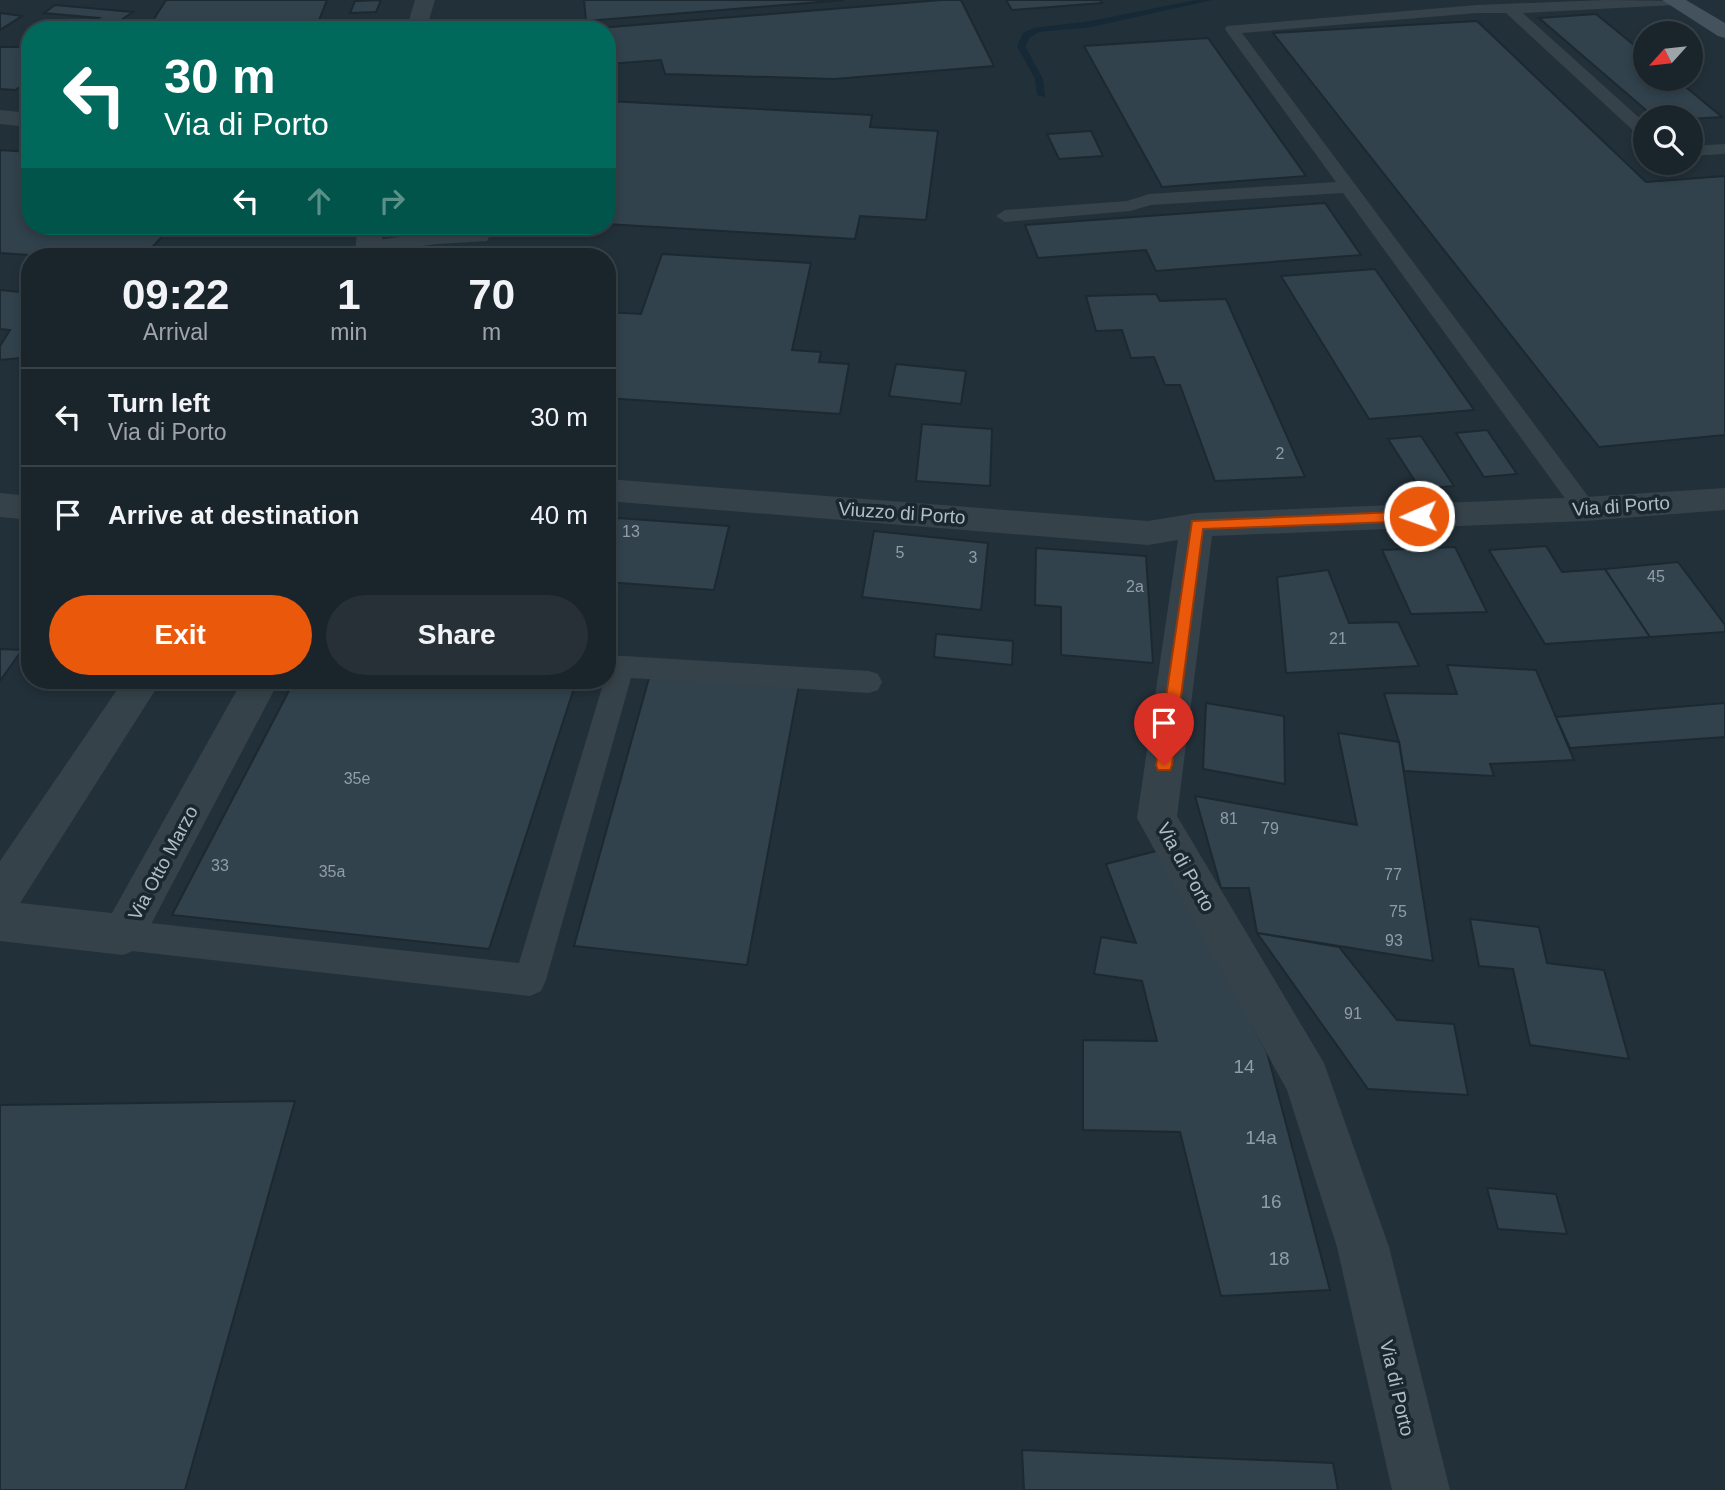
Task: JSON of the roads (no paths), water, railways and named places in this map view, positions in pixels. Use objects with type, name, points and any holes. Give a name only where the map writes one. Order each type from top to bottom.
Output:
[{"type":"main road","points":[[1673,1],[1725,32]]},
{"type":"street","points":[[419,21],[425,0]]},
{"type":"street","points":[[0,117],[21,119]]},
{"type":"street","name":"Viuzzo di Porto","points":[[616,491],[1148,533],[1197,525]]},
{"type":"street","name":"Via di Porto","points":[[1421,1490],[1363,1247],[1307,1080],[1157,818],[1197,525],[1585,509],[1725,499]]},
{"type":"street","points":[[0,505],[21,507]]},
{"type":"street","points":[[0,897],[138,689]]},
{"type":"street","name":"Via Otto Marzo","points":[[0,921],[123,935],[257,689]]},
{"type":"lane","points":[[1585,509],[1232,29],[1463,10],[1673,1]]},
{"type":"lane","points":[[1510,9],[1633,121]]},
{"type":"lane","points":[[1703,150],[1725,149]]},
{"type":"lane","points":[[1005,216],[1130,206],[1150,199],[1348,187]]},
{"type":"lane","points":[[369,243],[480,237]]},
{"type":"lane","points":[[616,667],[869,682]]},
{"type":"lane","points":[[123,935],[530,980],[608,689]]},
{"type":"waterway","points":[[1042,95],[1039,79],[1021,46],[1026,35],[1037,30],[1091,24],[1208,0]]}]
